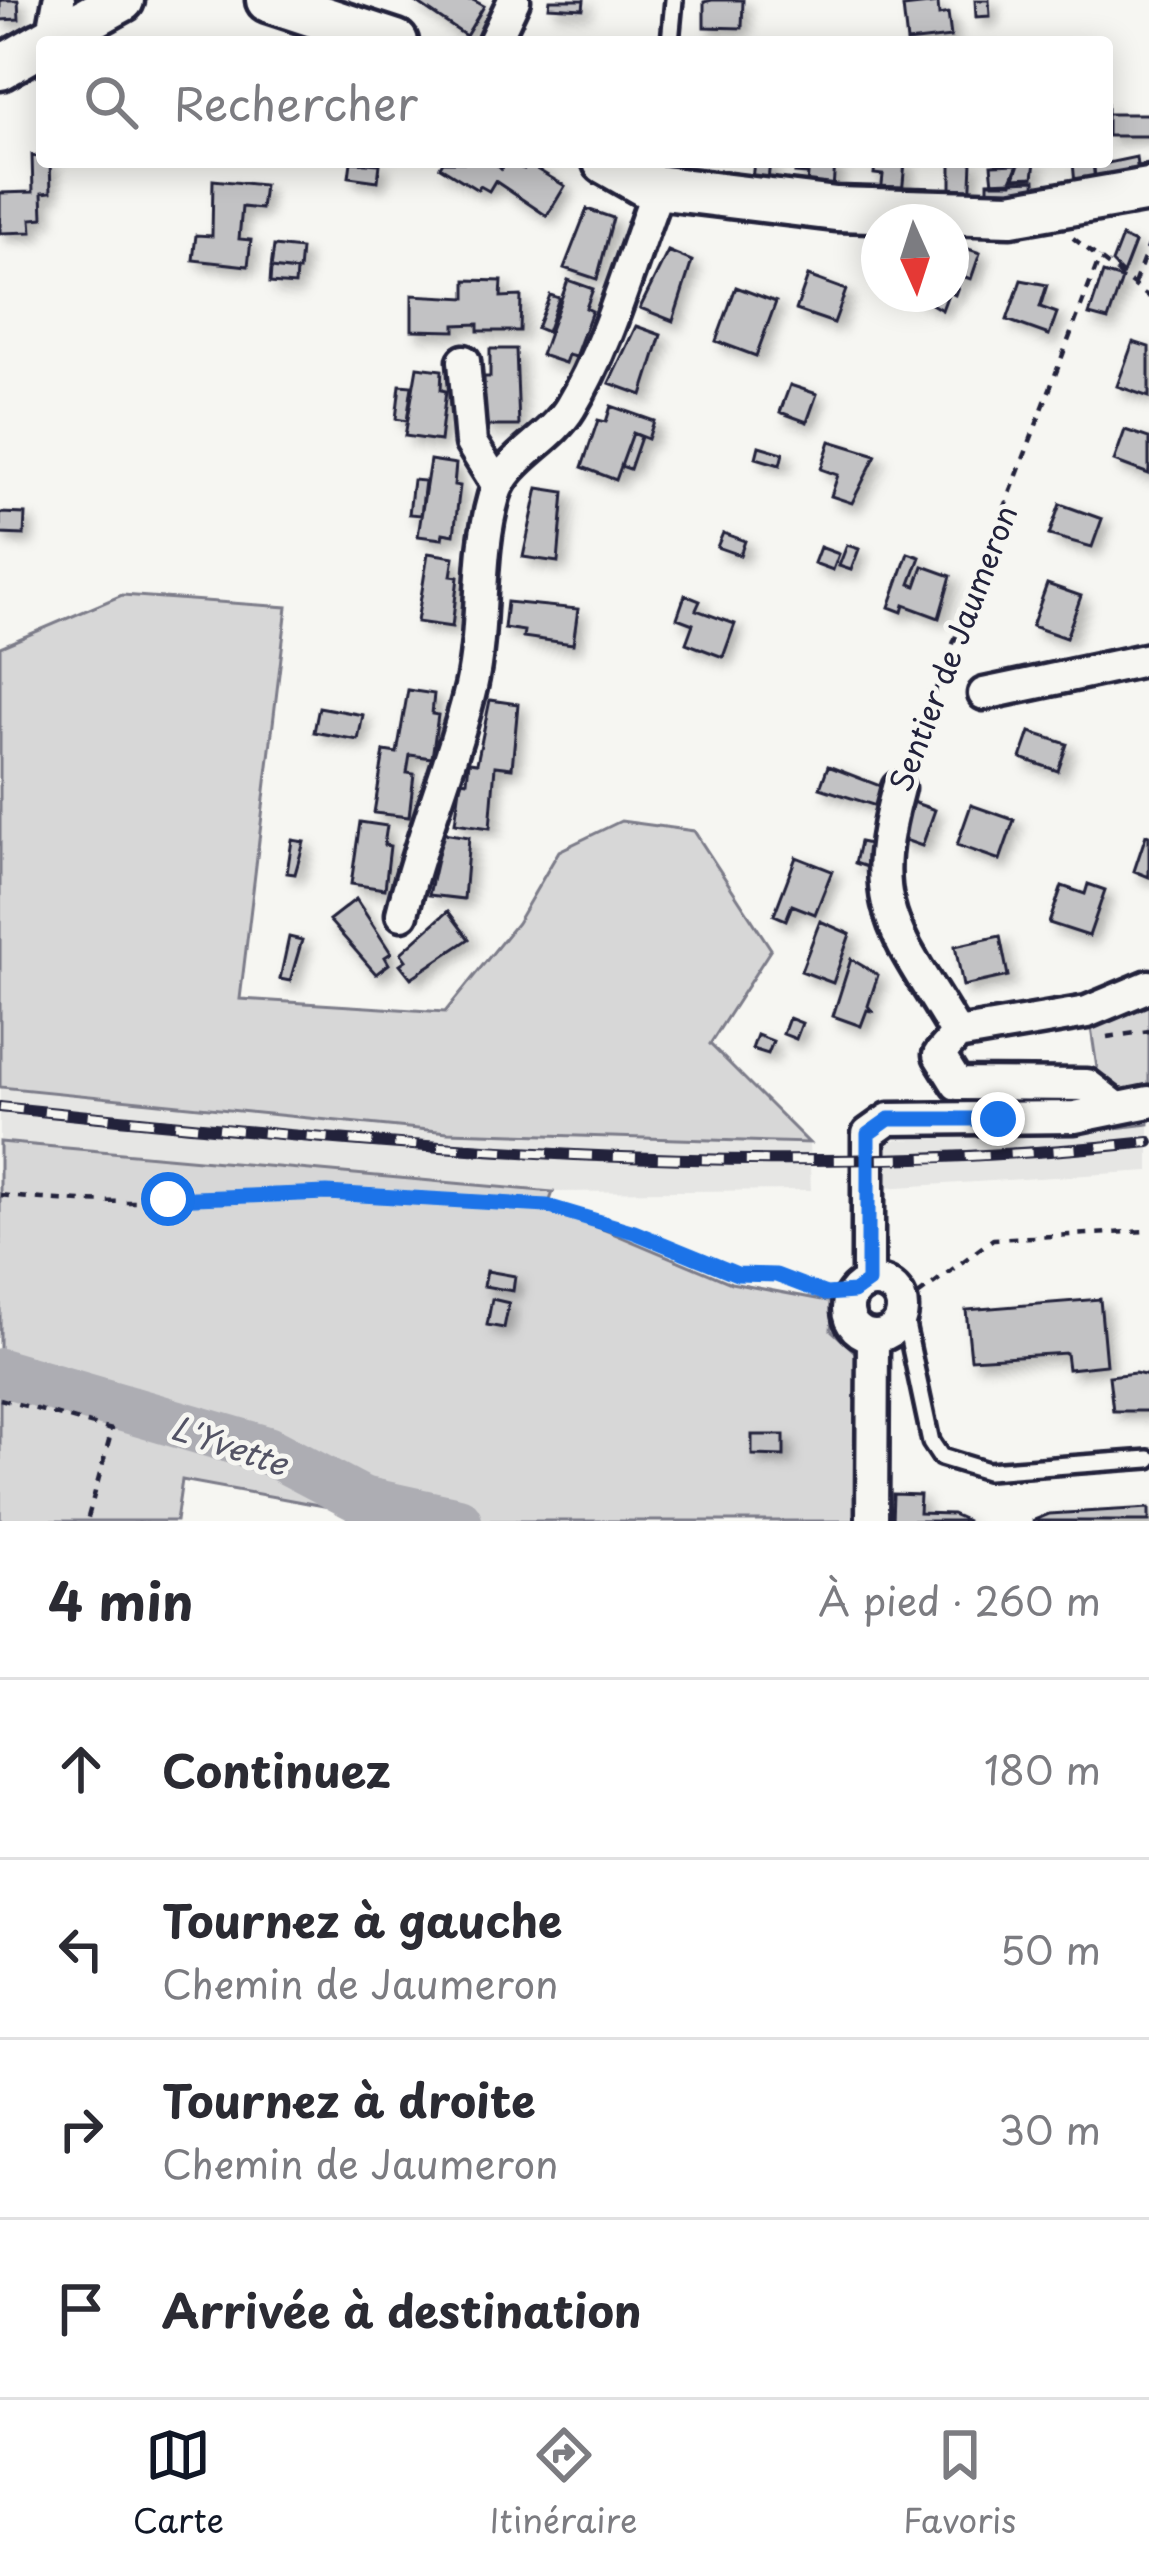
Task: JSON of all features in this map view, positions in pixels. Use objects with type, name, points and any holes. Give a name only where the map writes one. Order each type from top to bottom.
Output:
[{"type":"street","points":[[50,31],[122,0]]},
{"type":"street","points":[[268,0],[378,36]]},
{"type":"street","points":[[497,36],[514,0]]},
{"type":"street","points":[[1,69],[36,42]]},
{"type":"street","points":[[402,914],[417,850],[472,683],[476,610],[498,486],[502,475],[567,413],[585,380],[659,175],[836,209],[1011,214],[1149,190]]},
{"type":"street","points":[[464,361],[471,443],[498,486]]},
{"type":"street","points":[[984,694],[1149,659]]},
{"type":"street","name":"Sentier de Jaumeron","points":[[898,788],[881,849],[887,912],[957,1034]]},
{"type":"street","points":[[1117,1108],[1087,1085],[957,1084],[939,1055],[957,1034],[1087,1012],[1149,986]]},
{"type":"street","points":[[861,1287],[892,1287],[902,1305],[896,1327],[873,1337],[857,1330],[848,1316],[861,1287],[868,1134],[874,1125],[889,1119],[1075,1118],[1149,1102]]},
{"type":"street","points":[[872,1521],[873,1337]]},
{"type":"lane","points":[[671,36],[674,0]]},
{"type":"lane","points":[[902,1305],[932,1442],[941,1457],[987,1471],[1149,1460]]},
{"type":"path","points":[[1149,244],[1134,284],[1149,297]]},
{"type":"path","name":"Sentier de Jaumeron","points":[[898,788],[1100,257],[1134,284]]},
{"type":"path","points":[[0,1195],[107,1202],[327,1193],[547,1206],[634,1232],[711,1267],[776,1275],[826,1294],[861,1287]]},
{"type":"path","points":[[902,1305],[926,1293],[993,1239],[1149,1231]]},
{"type":"path","points":[[0,1399],[112,1430],[87,1521]]},
{"type":"shaded area","points":[[122,595],[287,607],[240,999],[445,1012],[517,923],[559,851],[621,821],[694,831],[771,949],[710,1044],[809,1143],[448,1132],[0,1087],[0,647]]},
{"type":"shaded area","points":[[1149,997],[1149,1124],[1106,1129],[1090,1021]]},
{"type":"shaded area","points":[[0,1087],[448,1132],[809,1143],[811,1190],[553,1192],[0,1142]]},
{"type":"shaded area","points":[[1149,1124],[1149,1171],[882,1188],[882,1141]]},
{"type":"shaded area","points":[[0,1142],[553,1192],[548,1206],[731,1283],[833,1302],[831,1330],[856,1353],[865,1521],[375,1521],[351,1511],[182,1480],[176,1521],[0,1521]]},
{"type":"building","points":[[0,0],[18,0],[19,19],[0,20]]},
{"type":"building","points":[[413,0],[473,0],[484,6],[466,36]]},
{"type":"building","points":[[550,0],[584,0],[583,9],[549,7]]},
{"type":"building","points":[[743,0],[742,28],[704,27],[704,2]]},
{"type":"building","points":[[975,0],[989,0],[990,16],[976,17]]},
{"type":"building","points":[[938,3],[939,15],[948,13],[951,36],[906,36],[903,7]]},
{"type":"building","points":[[1113,114],[1149,114],[1149,136],[1113,136]]},
{"type":"building","points":[[32,155],[36,168],[50,168],[51,192],[42,193],[43,218],[31,219],[32,232],[0,233],[0,193],[33,192]]},
{"type":"building","points":[[1136,157],[1137,166],[1149,164],[1149,180],[1096,193],[1094,168],[1113,168],[1113,162]]},
{"type":"building","points":[[350,168],[380,168],[378,181],[349,177]]},
{"type":"building","points":[[442,168],[535,168],[565,186],[547,216],[495,181],[489,191],[480,186],[478,190]]},
{"type":"building","points":[[753,168],[769,168],[768,180],[752,179]]},
{"type":"building","points":[[795,168],[835,168],[833,189],[807,185],[808,174],[795,173]]},
{"type":"building","points":[[874,168],[904,168],[901,204],[880,203],[883,175],[874,174]]},
{"type":"building","points":[[951,168],[972,168],[970,206],[951,204]]},
{"type":"building","points":[[991,168],[1018,168],[1012,183],[993,183]]},
{"type":"building","points":[[1016,168],[1034,168],[1033,177],[1012,178]]},
{"type":"building","points":[[1074,168],[1094,168],[1096,193],[1076,196]]},
{"type":"building","points":[[213,180],[264,185],[261,209],[242,207],[239,239],[251,240],[248,266],[193,260],[196,235],[212,236]]},
{"type":"building","points":[[1035,180],[1036,203],[988,205],[988,182]]},
{"type":"building","points":[[587,209],[613,218],[597,279],[564,268]]},
{"type":"building","points":[[1122,237],[1135,243],[1123,274],[1112,263]]},
{"type":"building","points":[[274,246],[301,249],[299,271],[271,268]]},
{"type":"building","points":[[969,249],[980,253],[969,278]]},
{"type":"building","points":[[668,251],[692,261],[673,321],[640,308]]},
{"type":"building","points":[[271,268],[296,271],[295,285],[270,283]]},
{"type":"building","points":[[1103,273],[1122,279],[1108,320],[1089,315]]},
{"type":"building","points":[[808,276],[846,290],[834,323],[796,310]]},
{"type":"building","points":[[466,280],[502,281],[501,297],[521,296],[520,331],[478,331],[478,324],[455,325],[455,331],[412,330],[412,295],[466,298]]},
{"type":"building","points":[[568,280],[593,289],[586,308],[592,311],[575,357],[568,355],[565,363],[541,355]]},
{"type":"building","points":[[1021,280],[1047,285],[1040,307],[1057,313],[1049,335],[1007,320]]},
{"type":"building","points":[[736,287],[776,302],[756,356],[716,341]]},
{"type":"building","points":[[550,295],[559,298],[547,332],[537,328]]},
{"type":"building","points":[[636,326],[661,335],[642,395],[609,383]]},
{"type":"building","points":[[1133,342],[1149,347],[1149,397],[1117,386]]},
{"type":"building","points":[[490,349],[516,349],[519,426],[484,426],[484,377],[490,377]]},
{"type":"building","points":[[417,367],[442,370],[441,390],[446,391],[440,441],[405,436]]},
{"type":"building","points":[[400,385],[412,386],[407,421],[396,419]]},
{"type":"building","points":[[790,385],[817,394],[807,422],[780,412]]},
{"type":"building","points":[[611,406],[654,421],[648,439],[633,433],[616,480],[582,467],[598,420],[606,422]]},
{"type":"building","points":[[1125,430],[1149,438],[1149,474],[1114,461]]},
{"type":"building","points":[[633,433],[641,437],[630,469],[621,466]]},
{"type":"building","points":[[830,441],[876,455],[852,503],[831,496],[838,475],[821,469]]},
{"type":"building","points":[[759,446],[783,453],[780,465],[756,458]]},
{"type":"building","points":[[430,460],[456,464],[454,485],[460,486],[454,535],[443,533],[442,539],[418,536]]},
{"type":"building","points":[[413,480],[425,481],[421,515],[409,514]]},
{"type":"building","points":[[538,488],[564,492],[558,562],[523,557]]},
{"type":"building","points":[[1060,504],[1102,519],[1092,547],[1049,535]]},
{"type":"building","points":[[0,513],[25,514],[24,535],[0,534]]},
{"type":"building","points":[[723,533],[745,541],[740,555],[717,547]]},
{"type":"building","points":[[847,545],[859,549],[851,570],[839,566]]},
{"type":"building","points":[[820,547],[839,554],[833,570],[814,563]]},
{"type":"building","points":[[428,553],[454,557],[451,576],[458,577],[452,627],[417,622]]},
{"type":"building","points":[[908,553],[920,557],[910,584],[916,586],[923,566],[951,576],[939,618],[904,605],[902,612],[889,607]]},
{"type":"building","points":[[1047,584],[1081,596],[1066,638],[1032,626]]},
{"type":"building","points":[[685,595],[700,601],[696,610],[735,624],[723,657],[686,643],[693,624],[677,618]]},
{"type":"building","points":[[507,602],[578,609],[573,644],[523,637],[524,631],[504,628]]},
{"type":"building","points":[[408,690],[434,694],[432,714],[438,715],[432,758],[410,755],[407,773],[414,774],[409,817],[374,813],[384,751],[397,753]]},
{"type":"building","points":[[490,700],[518,704],[512,768],[495,766],[490,828],[455,823],[461,780],[467,781],[469,762],[477,763]]},
{"type":"building","points":[[319,707],[363,715],[358,740],[314,732]]},
{"type":"building","points":[[1030,732],[1067,744],[1058,771],[1021,758]]},
{"type":"building","points":[[828,766],[883,787],[876,806],[820,788]]},
{"type":"building","points":[[901,798],[935,810],[922,846],[899,838]]},
{"type":"building","points":[[971,805],[1014,820],[1000,860],[957,845]]},
{"type":"building","points":[[360,822],[387,826],[384,845],[390,846],[385,889],[351,884]]},
{"type":"building","points":[[443,833],[469,837],[464,899],[429,895]]},
{"type":"building","points":[[1149,836],[1149,877],[1134,871]]},
{"type":"building","points":[[292,840],[304,842],[295,874],[287,873]]},
{"type":"building","points":[[860,842],[874,845],[870,868],[855,863]]},
{"type":"building","points":[[796,857],[832,871],[815,914],[792,905],[786,920],[774,915]]},
{"type":"building","points":[[1088,884],[1105,890],[1089,936],[1049,923],[1062,886],[1085,894]]},
{"type":"building","points":[[356,899],[391,953],[385,957],[389,964],[376,974],[329,920]]},
{"type":"building","points":[[448,911],[469,939],[411,978],[400,964],[406,960],[401,953]]},
{"type":"building","points":[[820,921],[850,934],[833,983],[801,971]]},
{"type":"building","points":[[1000,936],[1008,976],[963,986],[955,946]]},
{"type":"building","points":[[289,937],[302,940],[290,981],[280,979]]},
{"type":"building","points":[[851,959],[878,975],[868,1006],[872,1011],[867,1010],[861,1026],[833,1016]]},
{"type":"building","points":[[789,1018],[802,1023],[796,1039],[783,1034]]},
{"type":"building","points":[[757,1035],[773,1041],[768,1054],[752,1049]]},
{"type":"building","points":[[487,1271],[515,1276],[513,1291],[484,1286]]},
{"type":"building","points":[[492,1299],[509,1303],[504,1328],[487,1325]]},
{"type":"building","points":[[1100,1299],[1106,1365],[1068,1369],[1066,1353],[971,1359],[966,1310]]},
{"type":"building","points":[[1109,1376],[1149,1376],[1149,1411],[1113,1411]]},
{"type":"building","points":[[752,1435],[784,1435],[784,1456],[752,1455]]},
{"type":"building","points":[[893,1494],[920,1495],[919,1513],[952,1514],[968,1521],[892,1521]]},
{"type":"building","points":[[1149,1508],[1149,1521],[1032,1521],[1049,1514]]},
{"type":"waterway","name":"L'Yvette","points":[[0,1372],[267,1450],[362,1500],[458,1521]]},
{"type":"railway","points":[[0,1107],[431,1146],[717,1160],[860,1160],[1149,1142]]},
{"type":"route","points":[[168,1199],[327,1193],[547,1206],[634,1232],[711,1267],[737,1274],[776,1275],[826,1294],[854,1292],[868,1282],[868,1134],[874,1125],[889,1119],[998,1119]]}]
